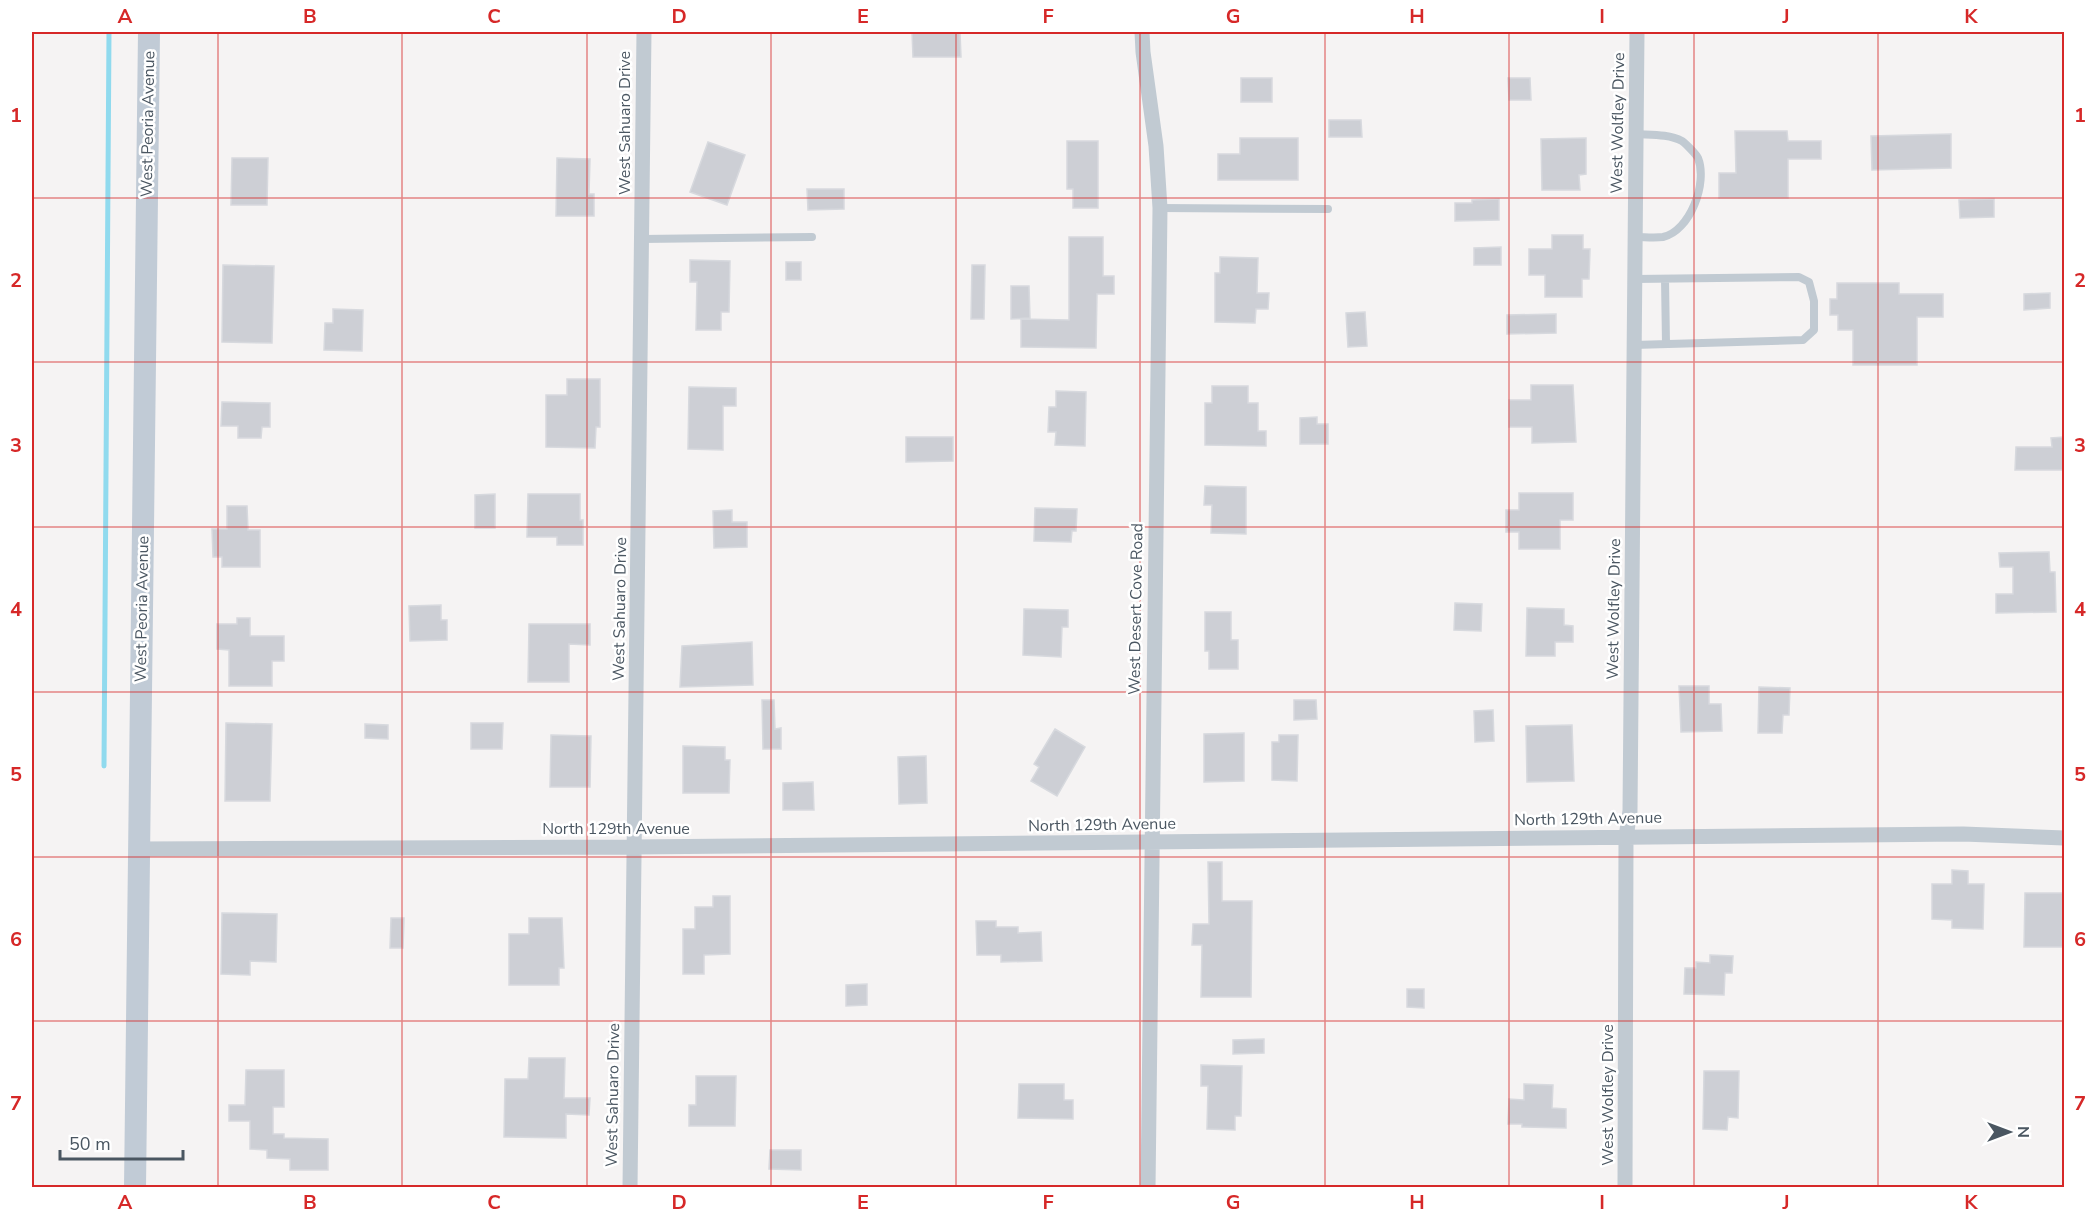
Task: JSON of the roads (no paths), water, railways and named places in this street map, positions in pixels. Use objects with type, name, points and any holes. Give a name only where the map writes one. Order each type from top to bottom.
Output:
[{"type":"main road","name":"West Peoria Avenue","points":[[135,1188],[149,32]]},
{"type":"street","name":"West Sahuaro Drive","points":[[630,1188],[644,32]]},
{"type":"street","name":"West Desert Cove Road","points":[[1142,32],[1156,146],[1160,208],[1148,1188]]},
{"type":"street","name":"West Wolfley Drive","points":[[1625,1188],[1626,837],[1630,811],[1637,32]]},
{"type":"street","name":"North 129th Avenue","points":[[139,849],[635,847],[1963,834],[2064,838]]},
{"type":"lane","points":[[1635,237],[1664,237],[1680,228],[1695,206],[1700,178],[1698,158],[1682,142],[1668,136],[1636,134]]},
{"type":"lane","points":[[1160,208],[1328,209]]},
{"type":"lane","points":[[642,239],[812,237]]},
{"type":"lane","points":[[1634,345],[1803,340],[1814,330],[1814,301],[1809,282],[1799,277],[1635,279]]},
{"type":"lane","points":[[1665,279],[1666,344]]},
{"type":"waterway","points":[[104,766],[109,32]]}]
